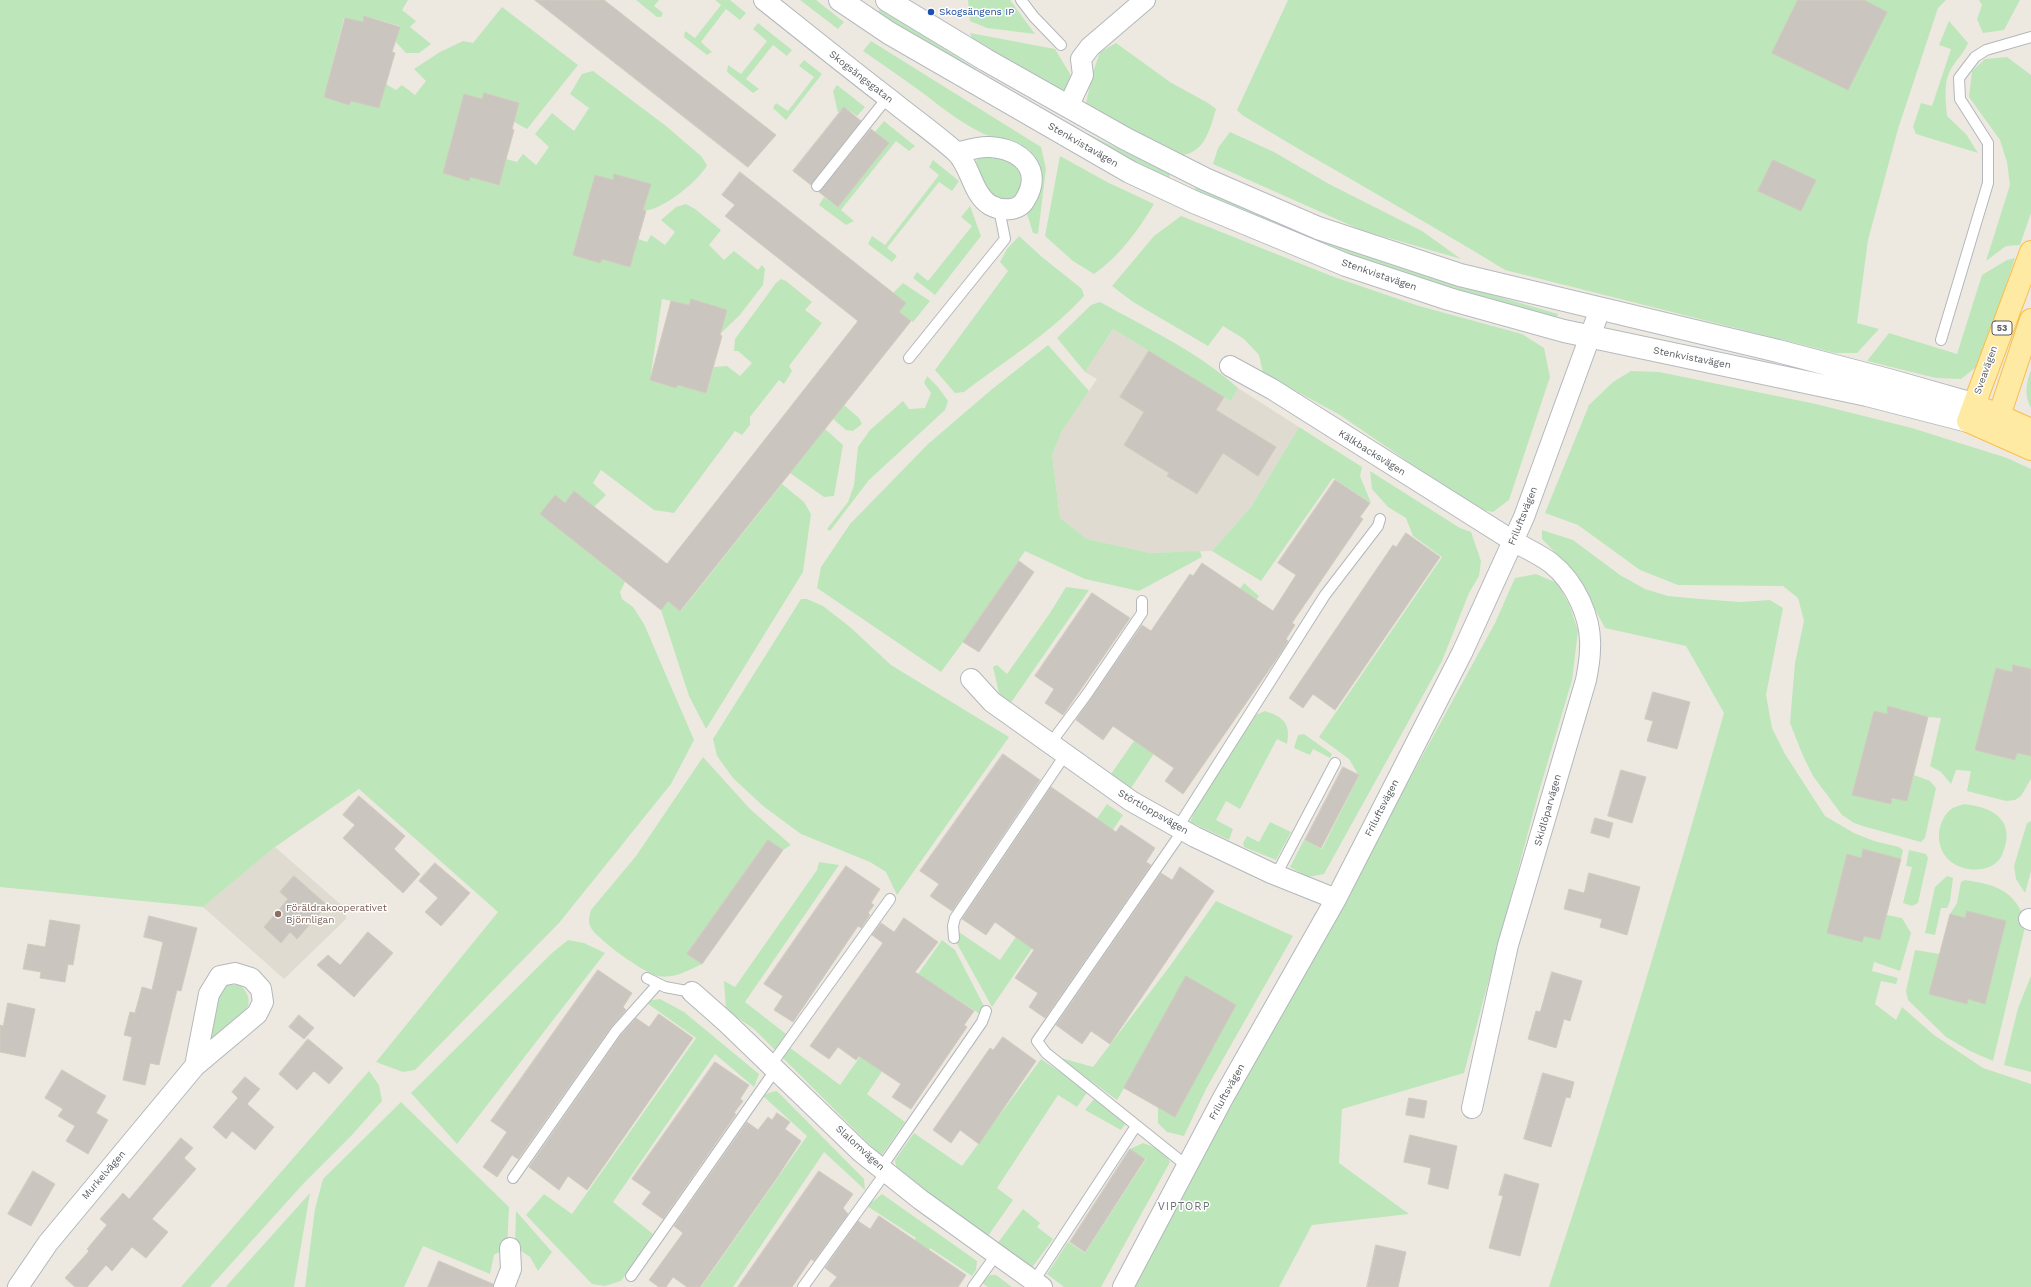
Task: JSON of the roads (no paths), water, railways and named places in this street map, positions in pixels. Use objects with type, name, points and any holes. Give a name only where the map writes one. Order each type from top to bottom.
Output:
[{"type":"main road","name":"Stenkvistavägen","points":[[840,0],[890,33],[1130,172],[1194,202],[1346,265],[1449,299],[1591,337],[1867,395],[1970,412]]},
{"type":"main road","points":[[887,0],[1068,107],[1126,139],[1205,179],[1318,228],[1460,275],[1778,351],[1892,381],[1996,423],[2031,430]]},
{"type":"main road","points":[[1054,129],[1068,107]]},
{"type":"main road","name":"Sveavägen","points":[[1970,412],[2031,252]]},
{"type":"main road","name":"53","points":[[1996,423],[2031,320]]},
{"type":"main road","points":[[1996,423],[2031,449]]},
{"type":"street","name":"Skogsängsgatan","points":[[764,0],[957,153],[981,195],[989,204],[999,209]]},
{"type":"street","points":[[1068,107],[1084,75],[1081,59],[1090,47],[1145,0]]},
{"type":"street","points":[[957,153],[973,148],[989,147],[1008,150],[1020,156],[1029,165],[1032,178],[1030,190],[1024,202],[1012,210],[999,209]]},
{"type":"street","name":"Friluftsvägen","points":[[1123,1287],[1187,1166],[1336,899],[1462,653],[1513,541],[1591,337],[1600,309]]},
{"type":"street","name":"Kälkbacksvägen","points":[[1230,366],[1272,389],[1513,541]]},
{"type":"street","name":"Skidlöparvägen","points":[[1472,1108],[1508,945],[1586,680],[1591,648],[1588,624],[1580,601],[1568,581],[1551,563],[1513,541]]},
{"type":"street","name":"Störtloppsvägen","points":[[970,679],[992,702],[1130,801],[1276,875],[1336,899]]},
{"type":"street","name":"Slalomvägen","points":[[692,992],[773,1067],[862,1153],[921,1200],[1038,1284]]},
{"type":"street","name":"Murkelvägen","points":[[18,1287],[53,1236],[195,1066]]},
{"type":"street","points":[[504,1287],[511,1269],[510,1248]]},
{"type":"lane","points":[[1021,0],[1034,17],[1061,45]]},
{"type":"lane","points":[[1941,340],[1988,183],[1988,143],[1960,99],[1959,78],[1975,57],[1986,50],[2031,37]]},
{"type":"lane","points":[[817,186],[887,98]]},
{"type":"lane","points":[[909,358],[1005,239],[999,209]]},
{"type":"lane","points":[[1187,1166],[1046,1053],[1037,1041],[1181,828],[1325,595],[1378,526],[1380,519]]},
{"type":"lane","points":[[954,938],[953,926],[955,918],[1058,749],[1087,694],[1142,613],[1142,601]]},
{"type":"lane","points":[[1276,875],[1335,763]]},
{"type":"lane","points":[[631,1276],[773,1067],[890,899]]},
{"type":"lane","points":[[647,978],[657,984],[692,992]]},
{"type":"lane","points":[[513,1178],[616,1031],[657,984]]},
{"type":"lane","points":[[803,1287],[884,1170],[982,1022],[986,1010]]},
{"type":"lane","points":[[1038,1284],[1136,1126]]},
{"type":"lane","points":[[973,1287],[996,1255]]},
{"type":"place","name":"Skogsängens IP","points":[[931,12]]},
{"type":"place","name":"Föräldrakooperativet Björnligan","points":[[278,914]]},
{"type":"district","name":"VIPTORP","points":[[1184,1207]]}]
